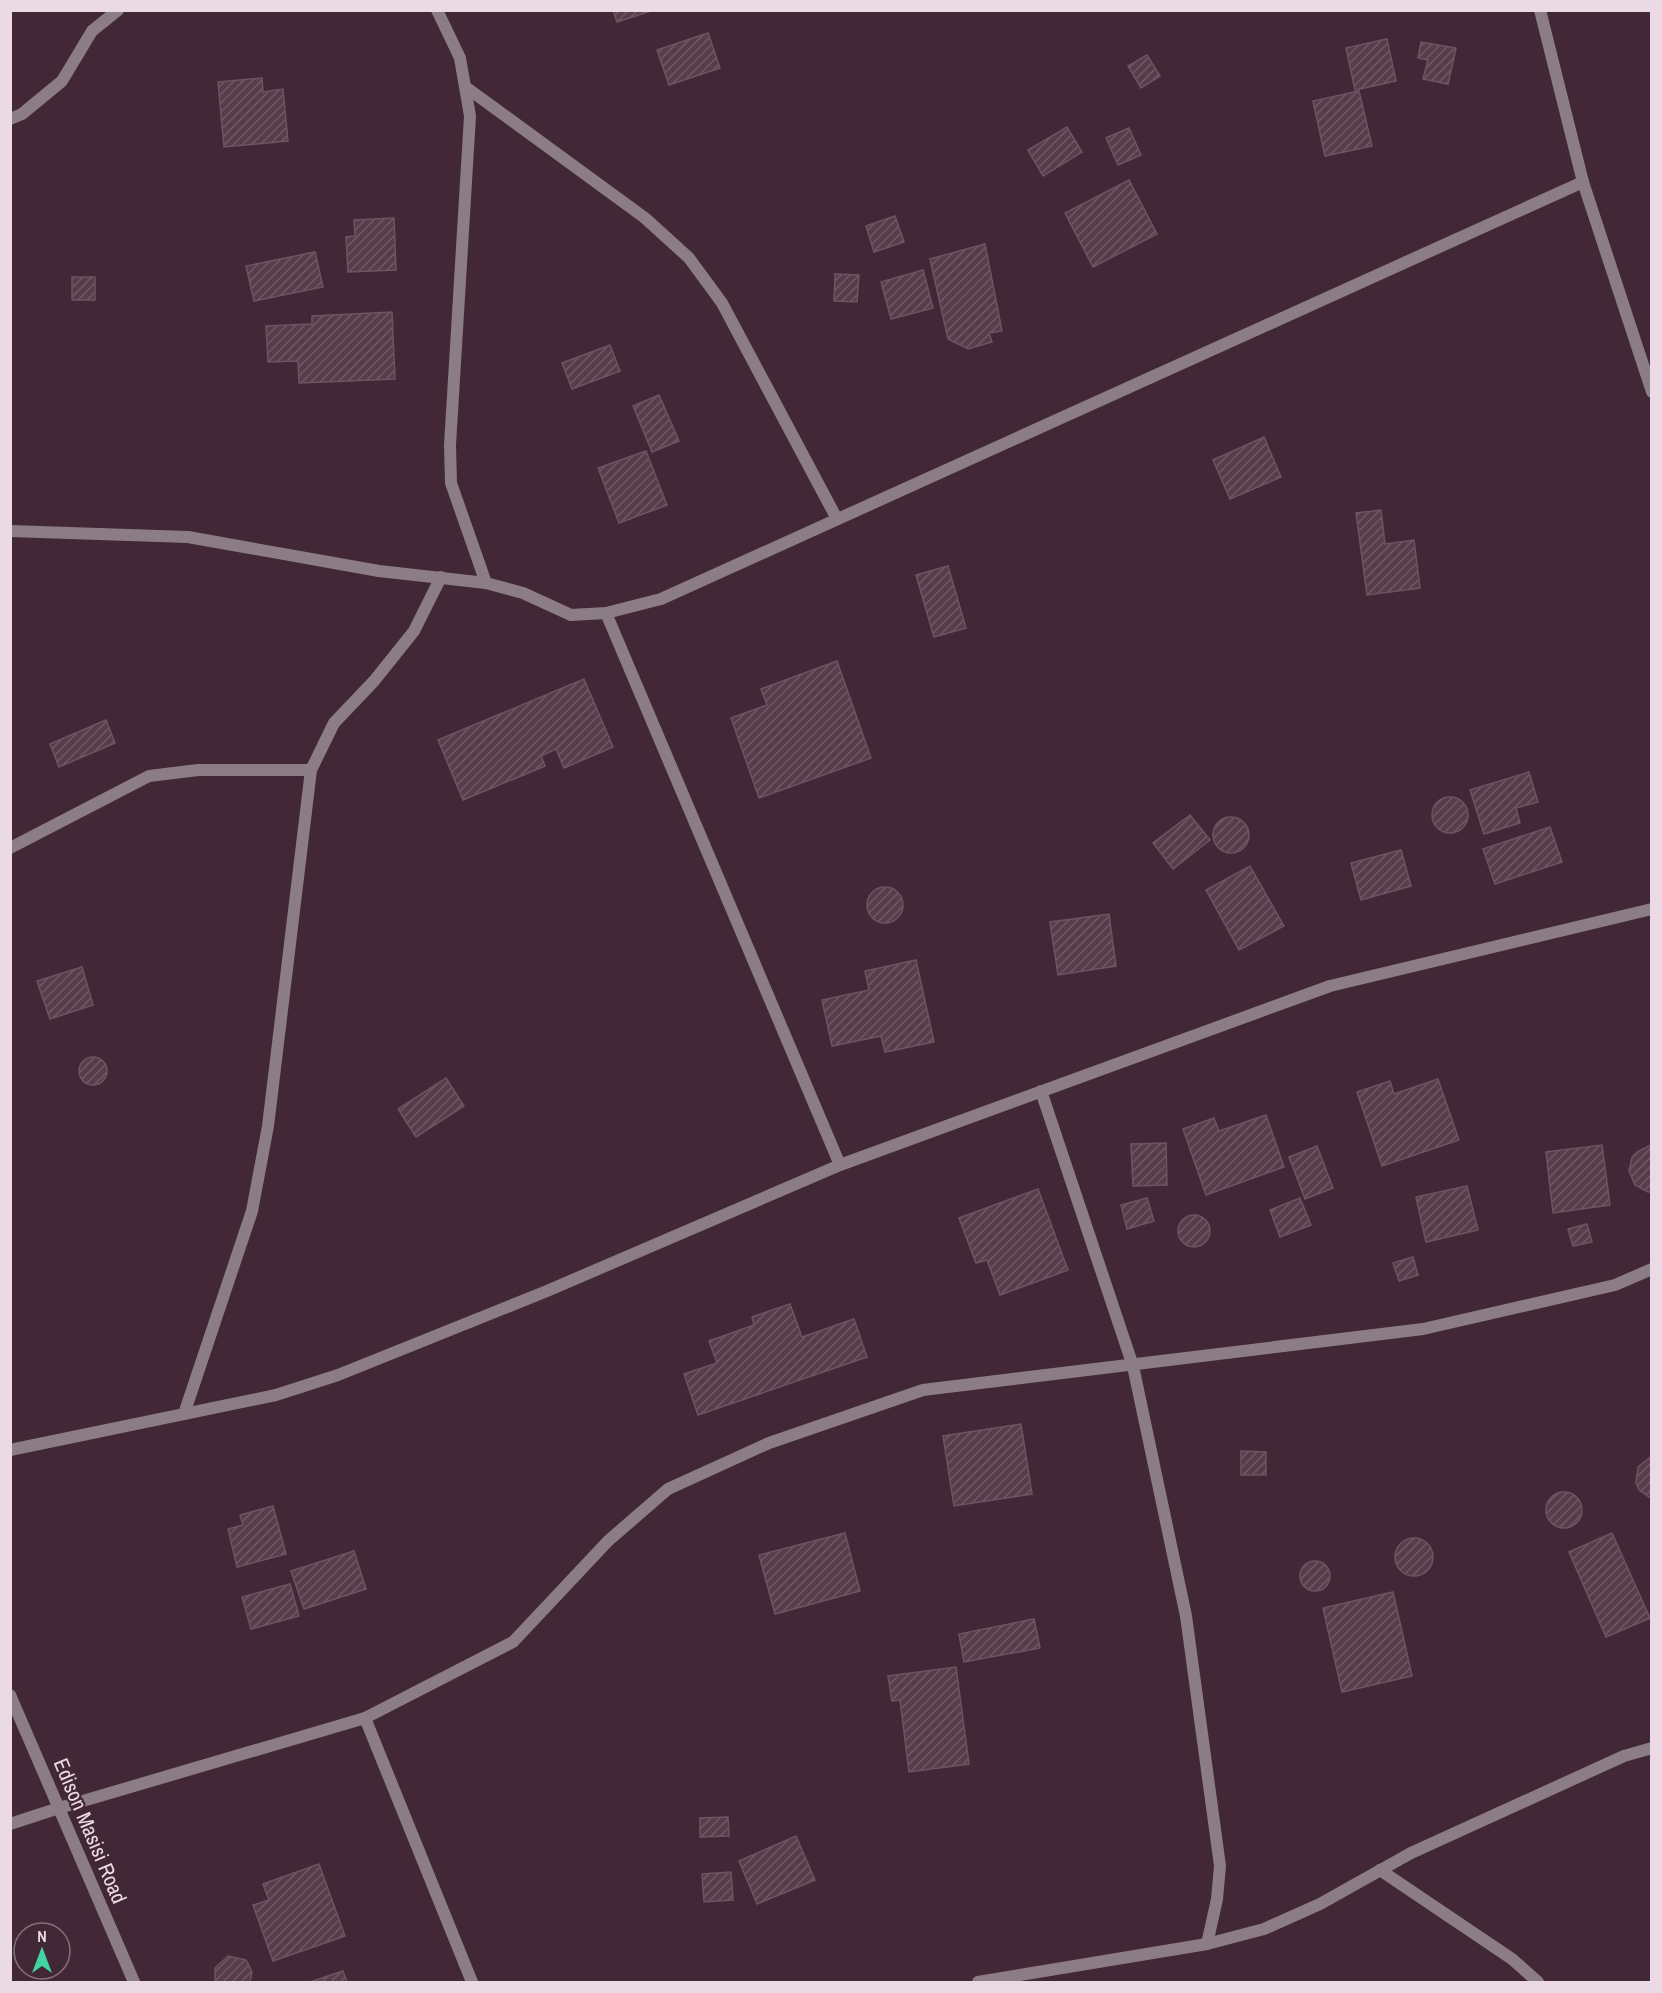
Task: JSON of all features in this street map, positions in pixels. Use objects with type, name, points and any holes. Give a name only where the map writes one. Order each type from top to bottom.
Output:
[{"type":"street","points":[[10,119],[22,114],[62,81],[92,31],[118,10]]},
{"type":"street","points":[[437,10],[460,58],[467,88],[470,116],[450,445],[451,483],[486,583]]},
{"type":"street","points":[[1540,10],[1583,182],[1649,375],[1652,392]]},
{"type":"street","points":[[467,88],[645,218],[689,258],[722,303],[837,519]]},
{"type":"street","points":[[10,531],[188,537],[379,571],[486,583],[523,593],[571,615],[606,613],[661,599],[1583,182]]},
{"type":"street","points":[[184,1414],[252,1211],[268,1126],[311,770],[333,723],[374,681],[414,631],[441,577]]},
{"type":"street","points":[[606,613],[840,1164]]},
{"type":"street","points":[[10,848],[149,776],[198,770],[311,770]]},
{"type":"street","points":[[10,1450],[276,1395],[338,1375],[547,1291],[840,1164],[1330,986],[1652,909]]},
{"type":"street","points":[[1041,1091],[1133,1366],[1186,1616],[1218,1854],[1217,1899],[1207,1944]]},
{"type":"street","points":[[10,1824],[364,1718],[513,1642],[608,1541],[668,1489],[769,1443],[923,1390],[1423,1329],[1615,1285],[1652,1269]]},
{"type":"street","name":"Edison Masisi Road","points":[[10,1695],[134,1983]]},
{"type":"street","points":[[364,1718],[472,1983]]},
{"type":"street","points":[[978,1983],[1207,1944],[1264,1929],[1320,1904],[1380,1870],[1624,1756],[1652,1748]]},
{"type":"street","points":[[1380,1870],[1512,1959],[1538,1983]]},
{"type":"building","points":[[613,10],[654,10],[617,22]]},
{"type":"building","points":[[708,33],[720,68],[669,85],[657,50]]},
{"type":"building","points":[[1387,39],[1396,81],[1355,90],[1346,48]]},
{"type":"building","points":[[1421,42],[1456,48],[1448,84],[1423,79],[1428,60],[1418,58]]},
{"type":"building","points":[[1147,55],[1160,76],[1141,88],[1128,66]]},
{"type":"building","points":[[262,78],[263,92],[283,89],[288,141],[224,147],[218,82]]},
{"type":"building","points":[[1359,91],[1372,146],[1325,156],[1313,101]]},
{"type":"building","points":[[1067,127],[1082,152],[1043,176],[1028,150]]},
{"type":"building","points":[[1129,128],[1141,155],[1118,165],[1106,138]]},
{"type":"building","points":[[1129,180],[1157,234],[1093,267],[1065,213]]},
{"type":"building","points":[[895,216],[904,242],[874,252],[866,226]]},
{"type":"building","points":[[394,218],[396,270],[348,272],[346,237],[355,236],[354,220]]},
{"type":"building","points":[[985,244],[1002,331],[989,333],[992,342],[968,349],[948,339],[930,259]]},
{"type":"building","points":[[315,252],[323,287],[254,301],[246,266]]},
{"type":"building","points":[[923,270],[933,308],[891,319],[881,282]]},
{"type":"building","points":[[835,274],[859,275],[857,302],[834,301]]},
{"type":"building","points":[[72,277],[95,277],[95,300],[72,300]]},
{"type":"building","points":[[392,312],[395,379],[299,383],[298,361],[268,362],[266,326],[312,324],[312,316]]},
{"type":"building","points":[[610,345],[620,371],[572,389],[562,363]]},
{"type":"building","points":[[659,395],[679,441],[652,452],[633,406]]},
{"type":"building","points":[[1264,437],[1281,477],[1230,499],[1213,460]]},
{"type":"building","points":[[646,451],[667,505],[619,523],[598,468]]},
{"type":"building","points":[[1381,510],[1385,544],[1414,540],[1420,588],[1367,595],[1356,513]]},
{"type":"building","points":[[948,566],[966,628],[934,637],[916,575]]},
{"type":"building","points":[[837,661],[871,758],[759,798],[731,718],[767,705],[761,689]]},
{"type":"building","points":[[584,679],[613,747],[564,768],[556,749],[541,756],[545,766],[463,800],[438,740]]},
{"type":"building","points":[[106,720],[115,743],[59,767],[50,744]]},
{"type":"building","points":[[1529,772],[1538,802],[1516,808],[1520,823],[1484,834],[1470,790]]},
{"type":"building","points":[[1450,797],[1463,802],[1468,815],[1463,828],[1450,833],[1437,828],[1432,815],[1437,802]]},
{"type":"building","points":[[1190,815],[1210,840],[1173,869],[1153,843]]},
{"type":"building","points":[[1231,817],[1243,823],[1249,835],[1243,847],[1231,853],[1219,847],[1213,835],[1219,823]]},
{"type":"building","points":[[1550,827],[1562,862],[1495,884],[1483,849]]},
{"type":"building","points":[[1401,850],[1411,886],[1361,900],[1351,863]]},
{"type":"building","points":[[1250,866],[1284,926],[1239,950],[1206,890]]},
{"type":"building","points":[[885,887],[898,892],[903,905],[898,918],[885,923],[872,918],[867,905],[872,892]]},
{"type":"building","points":[[1109,914],[1116,966],[1058,975],[1050,922]]},
{"type":"building","points":[[916,960],[934,1042],[885,1052],[881,1036],[832,1046],[822,1000],[869,990],[865,971]]},
{"type":"building","points":[[82,967],[93,1005],[50,1019],[37,981]]},
{"type":"building","points":[[93,1057],[103,1061],[107,1071],[103,1081],[93,1085],[83,1081],[79,1071],[83,1061]]},
{"type":"building","points":[[446,1078],[464,1106],[416,1137],[398,1109]]},
{"type":"building","points":[[1438,1079],[1459,1140],[1382,1166],[1357,1092],[1390,1081],[1394,1094]]},
{"type":"building","points":[[1266,1115],[1284,1167],[1206,1195],[1183,1129],[1214,1118],[1219,1131]]},
{"type":"building","points":[[1166,1143],[1167,1185],[1133,1186],[1131,1144]]},
{"type":"building","points":[[1602,1145],[1610,1205],[1553,1213],[1546,1152]]},
{"type":"building","points":[[1651,1145],[1652,1192],[1648,1192],[1635,1185],[1629,1171],[1632,1157]]},
{"type":"building","points":[[1317,1146],[1333,1188],[1305,1199],[1289,1157]]},
{"type":"building","points":[[1467,1186],[1478,1230],[1426,1242],[1416,1197]]},
{"type":"building","points":[[1038,1189],[1068,1270],[1000,1295],[987,1260],[976,1263],[959,1218]]},
{"type":"building","points":[[1147,1198],[1154,1221],[1127,1229],[1121,1205]]},
{"type":"building","points":[[1300,1198],[1311,1225],[1280,1237],[1270,1210]]},
{"type":"building","points":[[1194,1215],[1206,1219],[1210,1231],[1206,1243],[1194,1247],[1182,1243],[1178,1231],[1182,1219]]},
{"type":"building","points":[[1587,1224],[1592,1242],[1573,1246],[1568,1229]]},
{"type":"building","points":[[1413,1257],[1418,1275],[1399,1281],[1393,1263]]},
{"type":"building","points":[[790,1304],[802,1337],[854,1319],[867,1357],[698,1415],[684,1374],[717,1363],[709,1341],[754,1325],[752,1317]]},
{"type":"building","points":[[1021,1424],[1032,1494],[954,1506],[943,1436]]},
{"type":"building","points":[[1241,1451],[1266,1452],[1266,1475],[1241,1475]]},
{"type":"building","points":[[1652,1456],[1652,1499],[1639,1490],[1636,1483],[1638,1467]]},
{"type":"building","points":[[1564,1492],[1577,1497],[1582,1510],[1577,1523],[1564,1528],[1551,1523],[1546,1510],[1551,1497]]},
{"type":"building","points":[[273,1506],[286,1554],[237,1567],[228,1529],[243,1525],[240,1515]]},
{"type":"building","points":[[845,1533],[860,1591],[775,1614],[759,1555]]},
{"type":"building","points":[[1612,1533],[1650,1618],[1606,1637],[1569,1552]]},
{"type":"building","points":[[1414,1538],[1427,1544],[1433,1557],[1427,1570],[1414,1576],[1401,1570],[1395,1557],[1401,1544]]},
{"type":"building","points":[[354,1551],[366,1589],[304,1609],[291,1571]]},
{"type":"building","points":[[1315,1561],[1321,1562],[1329,1570],[1329,1582],[1321,1590],[1315,1591],[1309,1590],[1301,1582],[1300,1576],[1301,1570],[1309,1562]]},
{"type":"building","points":[[290,1584],[299,1616],[251,1629],[242,1597]]},
{"type":"building","points":[[1393,1592],[1412,1676],[1342,1692],[1323,1608]]},
{"type":"building","points":[[1034,1619],[1040,1648],[964,1662],[959,1634]]},
{"type":"building","points":[[956,1667],[969,1764],[909,1772],[900,1700],[892,1701],[888,1676]]},
{"type":"building","points":[[728,1817],[729,1836],[700,1837],[700,1818]]},
{"type":"building","points":[[796,1836],[815,1880],[757,1904],[739,1861]]},
{"type":"building","points":[[319,1864],[345,1936],[273,1961],[253,1905],[269,1900],[263,1884]]},
{"type":"building","points":[[731,1872],[733,1900],[704,1902],[702,1874]]},
{"type":"building","points":[[228,1956],[246,1960],[252,1972],[250,1982],[215,1982],[215,1968]]},
{"type":"building","points":[[343,1971],[347,1982],[310,1982]]}]
